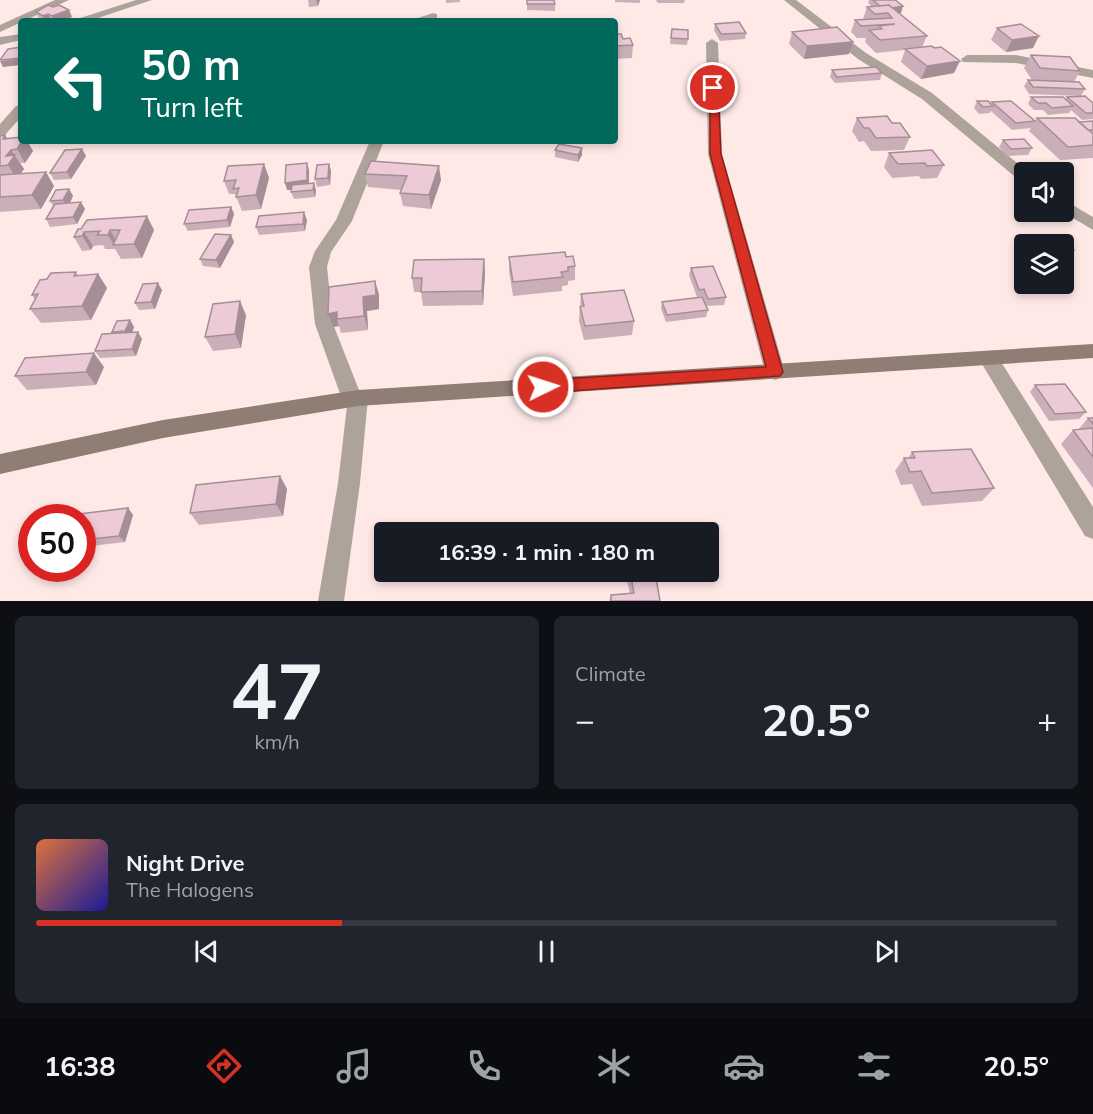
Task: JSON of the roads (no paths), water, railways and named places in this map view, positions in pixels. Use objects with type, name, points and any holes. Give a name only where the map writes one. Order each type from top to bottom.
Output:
[{"type":"main road","points":[[0,464],[163,429],[355,399],[1093,351]]},
{"type":"street","points":[[24,18],[64,0]]},
{"type":"street","points":[[87,18],[147,0]]},
{"type":"street","points":[[789,0],[862,56],[927,96],[1014,169]]},
{"type":"street","points":[[426,18],[434,16]]},
{"type":"street","points":[[0,29],[18,21]]},
{"type":"street","points":[[0,41],[18,38]]},
{"type":"street","points":[[712,44],[715,154],[775,372]]},
{"type":"street","points":[[967,59],[1016,59],[1093,74]]},
{"type":"street","points":[[0,132],[18,113]]},
{"type":"street","points":[[331,601],[349,483],[355,399],[324,324],[318,267],[323,251],[344,221],[376,144]]},
{"type":"street","points":[[1074,212],[1093,225]]},
{"type":"street","points":[[989,359],[1093,528]]}]
